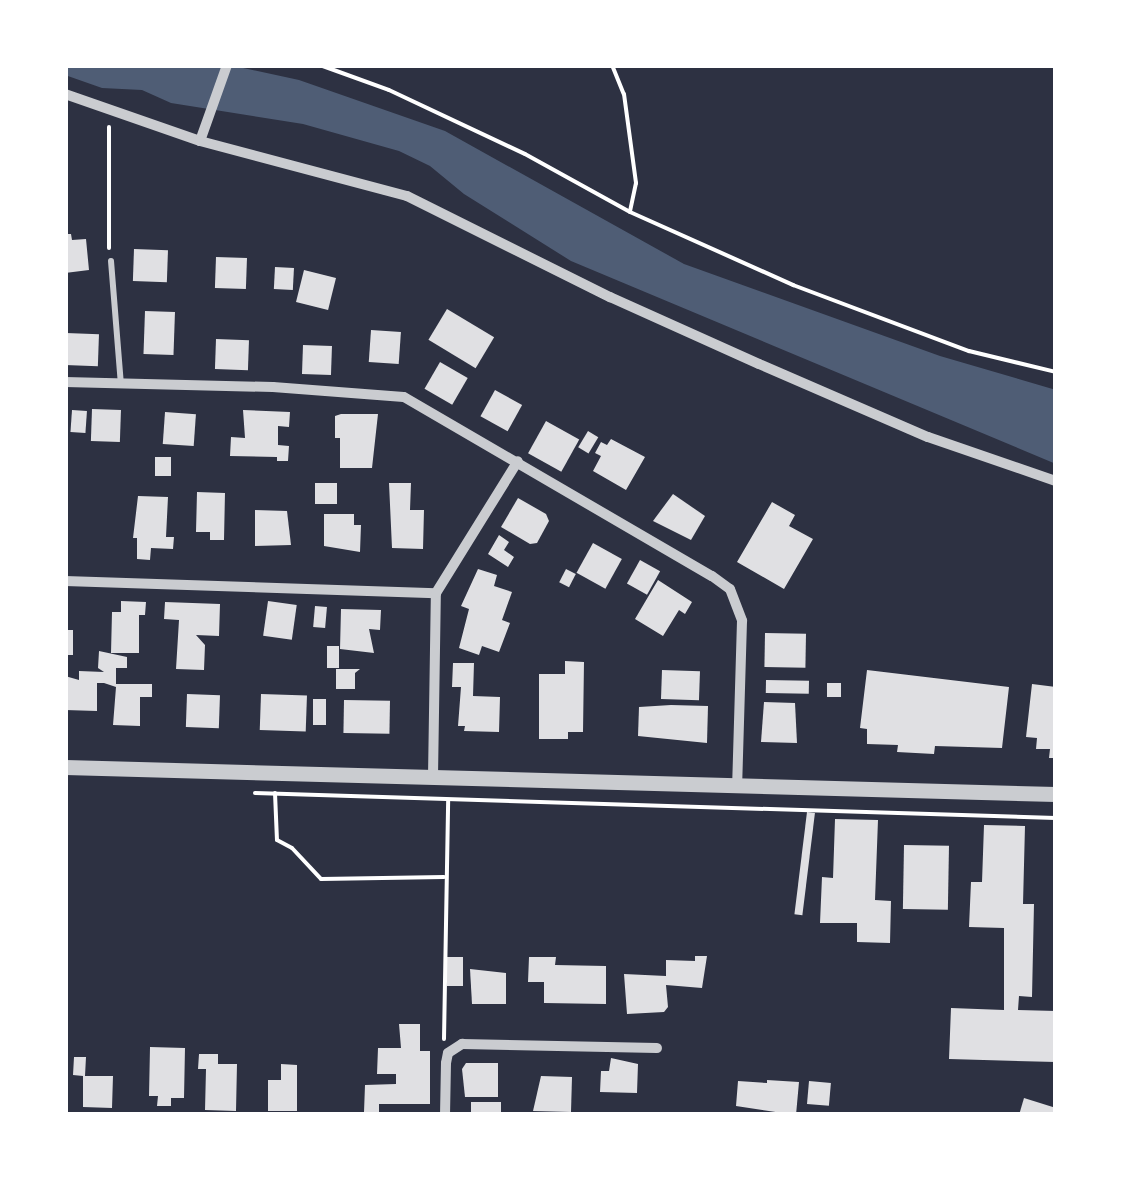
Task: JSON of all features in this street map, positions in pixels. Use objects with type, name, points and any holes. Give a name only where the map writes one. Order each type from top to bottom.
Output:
[{"type":"street","points":[[200,141],[227,65]]},
{"type":"street","points":[[65,94],[200,141],[406,196],[593,289],[760,364],[928,437],[1056,482]]},
{"type":"street","points":[[65,382],[384,392],[404,397],[518,462],[730,590],[742,620],[737,785]]},
{"type":"street","points":[[433,776],[436,593],[518,462]]},
{"type":"street","points":[[65,581],[436,593]]},
{"type":"street","points":[[65,767],[1056,794]]},
{"type":"street","points":[[445,1115],[448,1053],[462,1044],[657,1048]]},
{"type":"lane","points":[[111,260],[121,384]]},
{"type":"path","points":[[320,65],[389,90],[526,154],[630,212],[793,285],[968,351],[1056,372]]},
{"type":"path","points":[[612,65],[624,94],[636,182],[630,212]]},
{"type":"path","points":[[109,244],[105,132],[120,110]]},
{"type":"path","points":[[275,774],[277,840],[292,848],[320,879],[446,877]]},
{"type":"path","points":[[238,792],[1056,818]]},
{"type":"path","points":[[448,800],[442,1026],[448,1053]]},
{"type":"water","points":[[65,65],[229,65],[299,80],[445,131],[684,264],[940,356],[1056,390],[1056,464],[571,261],[464,194],[430,166],[399,151],[303,124],[171,103],[142,90],[102,88],[65,75]]},
{"type":"building","points":[[65,234],[71,234],[72,240],[86,239],[89,270],[65,273]]},
{"type":"building","points":[[134,249],[168,250],[167,282],[133,281]]},
{"type":"building","points":[[216,257],[247,258],[246,289],[215,288]]},
{"type":"building","points":[[275,267],[294,268],[293,290],[274,289]]},
{"type":"building","points":[[304,270],[336,278],[328,310],[296,302]]},
{"type":"building","points":[[447,309],[494,337],[476,368],[428,340]]},
{"type":"building","points":[[145,311],[175,312],[173,355],[143,354]]},
{"type":"building","points":[[371,330],[401,332],[399,364],[369,362]]},
{"type":"building","points":[[66,333],[99,334],[98,366],[65,365]]},
{"type":"building","points":[[216,339],[249,340],[248,370],[215,369]]},
{"type":"building","points":[[303,345],[332,346],[331,375],[302,374]]},
{"type":"building","points":[[440,362],[468,378],[452,405],[424,389]]},
{"type":"building","points":[[495,390],[522,405],[508,431],[480,416]]},
{"type":"building","points":[[92,409],[121,410],[120,442],[91,441]]},
{"type":"building","points":[[72,410],[87,411],[85,433],[70,432]]},
{"type":"building","points":[[243,410],[290,412],[289,427],[278,426],[278,445],[289,446],[288,461],[277,461],[277,457],[230,456],[231,437],[245,438]]},
{"type":"building","points":[[165,412],[196,414],[194,446],[163,444]]},
{"type":"building","points":[[378,414],[372,468],[340,468],[335,416]]},
{"type":"building","points":[[546,421],[579,439],[561,472],[528,453]]},
{"type":"building","points":[[588,431],[598,437],[589,453],[578,447]]},
{"type":"building","points":[[611,439],[645,457],[626,490],[593,471],[601,456],[595,453],[601,442],[607,445]]},
{"type":"building","points":[[155,457],[171,457],[171,476],[155,476]]},
{"type":"building","points":[[315,483],[337,483],[337,504],[315,504]]},
{"type":"building","points":[[389,483],[411,483],[410,510],[424,510],[423,549],[392,548]]},
{"type":"building","points":[[197,492],[225,493],[224,540],[210,540],[210,532],[196,532]]},
{"type":"building","points":[[673,494],[705,516],[691,540],[653,521]]},
{"type":"building","points":[[138,496],[168,497],[166,537],[174,537],[173,549],[151,548],[150,560],[137,559],[137,538],[133,538]]},
{"type":"building","points":[[518,498],[546,514],[549,521],[537,543],[530,544],[501,527]]},
{"type":"building","points":[[772,502],[795,515],[789,526],[813,539],[784,589],[737,562]]},
{"type":"building","points":[[255,510],[287,511],[291,545],[255,546]]},
{"type":"building","points":[[324,514],[354,514],[354,525],[361,525],[360,552],[324,546]]},
{"type":"building","points":[[499,535],[509,542],[504,550],[514,557],[508,567],[488,554]]},
{"type":"building","points":[[593,543],[622,559],[605,589],[577,573]]},
{"type":"building","points":[[640,560],[660,571],[647,595],[627,584]]},
{"type":"building","points":[[478,569],[497,575],[494,586],[512,592],[502,620],[510,623],[499,652],[482,646],[479,655],[459,648],[469,609],[461,606]]},
{"type":"building","points":[[566,569],[576,574],[569,587],[559,582]]},
{"type":"building","points":[[658,580],[692,602],[685,614],[679,610],[663,636],[635,619]]},
{"type":"building","points":[[121,601],[146,602],[145,615],[139,615],[139,653],[111,653],[112,612],[121,612]]},
{"type":"building","points":[[268,601],[297,605],[292,640],[263,636]]},
{"type":"building","points":[[165,602],[220,604],[219,636],[196,635],[205,645],[204,670],[176,669],[179,620],[164,619]]},
{"type":"building","points":[[315,606],[327,607],[325,628],[313,627]]},
{"type":"building","points":[[341,609],[381,610],[380,630],[369,629],[374,653],[340,649]]},
{"type":"building","points":[[65,630],[73,630],[73,655],[65,655]]},
{"type":"building","points":[[765,633],[806,634],[805,668],[764,667]]},
{"type":"building","points":[[327,646],[339,646],[339,668],[327,668]]},
{"type":"building","points":[[99,651],[127,657],[127,668],[116,668],[116,684],[152,684],[152,697],[140,697],[140,726],[113,725],[116,687],[104,683],[97,683],[97,711],[65,710],[65,676],[79,680],[79,671],[104,672],[98,668]]},
{"type":"building","points":[[565,661],[584,662],[583,732],[568,732],[568,739],[539,739],[539,674],[565,674]]},
{"type":"building","points":[[453,663],[474,663],[473,696],[500,697],[499,732],[464,731],[465,726],[458,726],[461,687],[452,687]]},
{"type":"building","points":[[336,669],[360,669],[355,673],[355,689],[336,689]]},
{"type":"building","points":[[662,670],[700,671],[699,700],[661,699]]},
{"type":"building","points":[[867,670],[1009,687],[1002,748],[935,746],[934,754],[897,752],[898,745],[867,744],[867,729],[860,728]]},
{"type":"building","points":[[766,680],[809,681],[809,694],[766,693]]},
{"type":"building","points":[[827,683],[841,683],[841,697],[827,697]]},
{"type":"building","points":[[1032,684],[1056,687],[1056,758],[1049,758],[1050,749],[1036,749],[1037,738],[1026,737]]},
{"type":"building","points":[[187,694],[220,695],[219,728],[186,727]]},
{"type":"building","points":[[261,694],[307,696],[306,732],[260,730]]},
{"type":"building","points":[[313,699],[326,699],[326,725],[313,725]]},
{"type":"building","points":[[344,700],[390,701],[389,734],[343,733]]},
{"type":"building","points":[[764,702],[795,703],[797,743],[761,742]]},
{"type":"building","points":[[708,706],[707,743],[638,736],[639,707]]},
{"type":"building","points":[[807,812],[815,813],[802,915],[794,914]]},
{"type":"building","points":[[835,819],[878,820],[875,900],[891,901],[890,943],[857,942],[857,923],[820,923],[822,877],[833,878]]},
{"type":"building","points":[[984,825],[1025,826],[1023,904],[1034,904],[1032,997],[1019,996],[1018,1010],[1056,1011],[1056,1062],[949,1059],[951,1008],[1004,1010],[1004,928],[969,927],[971,882],[982,882]]},
{"type":"building","points":[[904,845],[949,846],[948,910],[903,909]]},
{"type":"building","points":[[695,956],[707,956],[702,988],[666,985],[668,1007],[664,1012],[627,1014],[624,974],[666,976],[666,960],[695,961]]},
{"type":"building","points":[[447,957],[463,957],[463,986],[447,986]]},
{"type":"building","points":[[529,957],[556,957],[555,965],[606,966],[606,1004],[544,1003],[544,982],[528,982]]},
{"type":"building","points":[[470,969],[506,973],[506,1004],[472,1004]]},
{"type":"building","points":[[399,1024],[420,1024],[420,1051],[430,1051],[430,1104],[379,1104],[379,1113],[364,1112],[365,1085],[396,1084],[396,1074],[377,1074],[378,1048],[401,1048]]},
{"type":"building","points":[[150,1047],[185,1048],[184,1098],[171,1098],[171,1106],[157,1106],[158,1096],[149,1096]]},
{"type":"building","points":[[199,1054],[218,1054],[218,1064],[237,1064],[236,1111],[205,1110],[206,1069],[198,1069]]},
{"type":"building","points":[[74,1057],[86,1057],[85,1076],[113,1076],[112,1108],[83,1107],[83,1076],[73,1075]]},
{"type":"building","points":[[611,1058],[638,1064],[637,1093],[600,1092],[601,1071],[609,1071]]},
{"type":"building","points":[[466,1063],[498,1063],[498,1097],[465,1097],[462,1069]]},
{"type":"building","points":[[281,1064],[297,1065],[297,1111],[268,1111],[268,1080],[281,1080]]},
{"type":"building","points":[[541,1076],[572,1077],[571,1112],[533,1111]]},
{"type":"building","points":[[738,1081],[799,1082],[796,1115],[736,1106]]},
{"type":"building","points":[[809,1081],[831,1083],[829,1106],[807,1104]]},
{"type":"building","points":[[1024,1098],[1056,1108],[1056,1115],[1019,1115]]},
{"type":"building","points":[[471,1102],[501,1102],[501,1115],[471,1115]]}]
